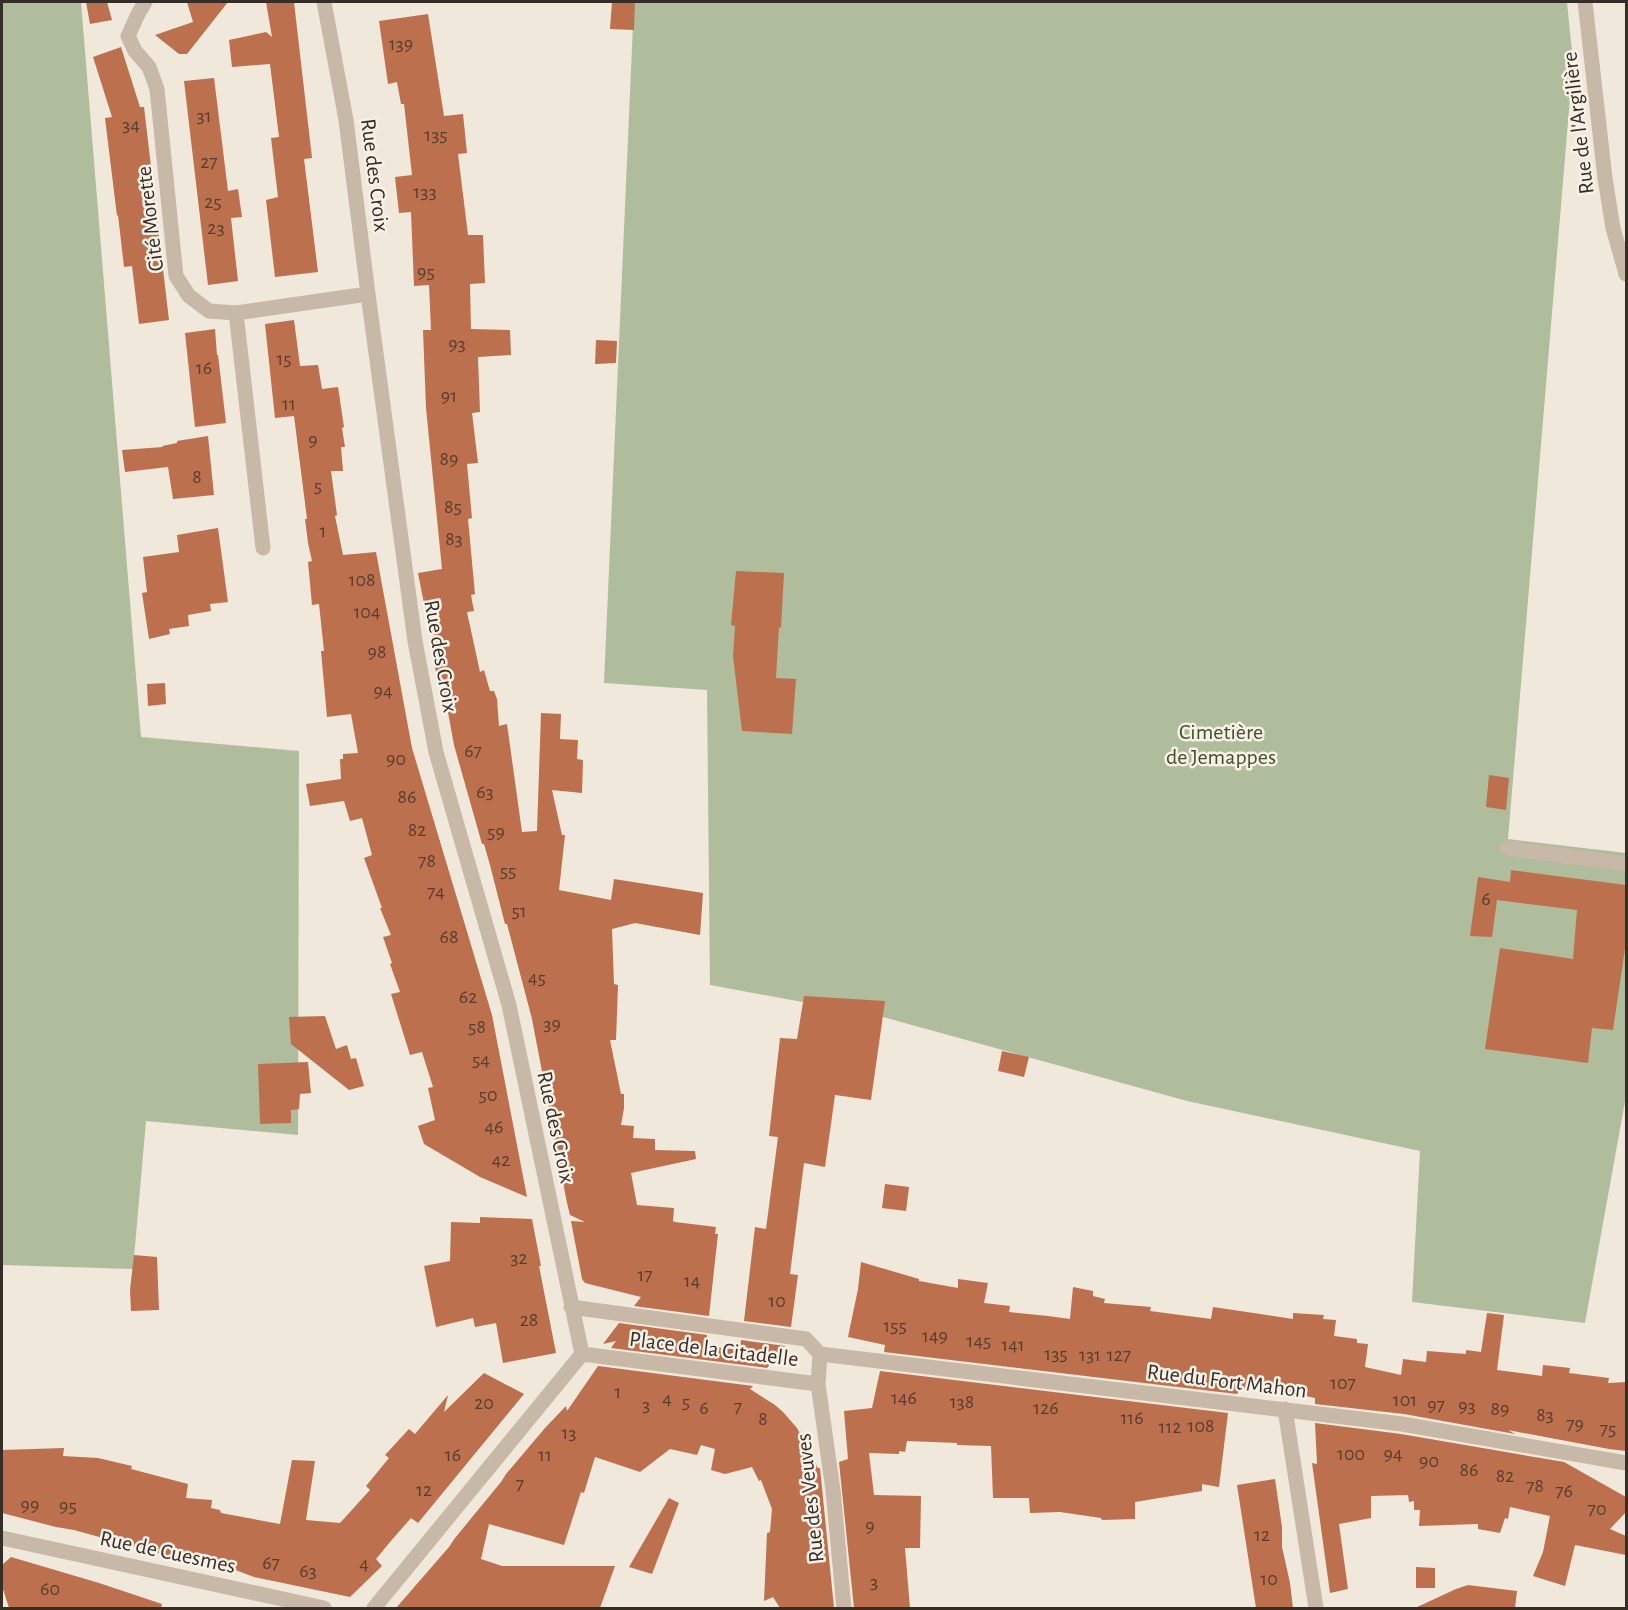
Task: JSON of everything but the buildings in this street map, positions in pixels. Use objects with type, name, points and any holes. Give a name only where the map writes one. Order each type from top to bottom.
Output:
[{"type":"street","name":"Cité Morette","points":[[145,2],[128,36],[135,51],[149,67],[157,89],[176,276],[189,296],[209,312],[236,313]]},
{"type":"street","name":"Rue des Croix","points":[[324,2],[346,120],[415,641],[436,752],[509,1005],[571,1307]]},
{"type":"street","name":"Rue de l'Argilière","points":[[1585,2],[1605,178],[1613,228],[1626,274]]},
{"type":"street","points":[[263,548],[236,313],[368,294]]},
{"type":"street","points":[[1507,848],[1626,864]]},
{"type":"street","points":[[374,1608],[582,1354],[571,1307]]},
{"type":"street","name":"Place de la Citadelle","points":[[571,1307],[806,1339],[820,1354],[818,1384],[582,1354]]},
{"type":"street","name":"Rue du Fort Mahon","points":[[820,1354],[1402,1424],[1626,1463]]},
{"type":"street","name":"Rue des Veuves","points":[[818,1384],[833,1490],[844,1608]]},
{"type":"street","points":[[1286,1409],[1317,1608]]},
{"type":"street","name":"Rue de Cuesmes","points":[[2,1538],[324,1608]]},
{"type":"green space","points":[[2,2],[81,2],[141,737],[299,751],[298,1135],[146,1121],[133,1269],[2,1265]]},
{"type":"green space","name":"Cimetière de Jemappes","points":[[634,2],[1567,2],[1573,62],[1508,839],[1626,853],[1626,1096],[1585,1323],[1412,1302],[1420,1151],[1187,1101],[883,1017],[710,985],[707,690],[604,683]]}]
